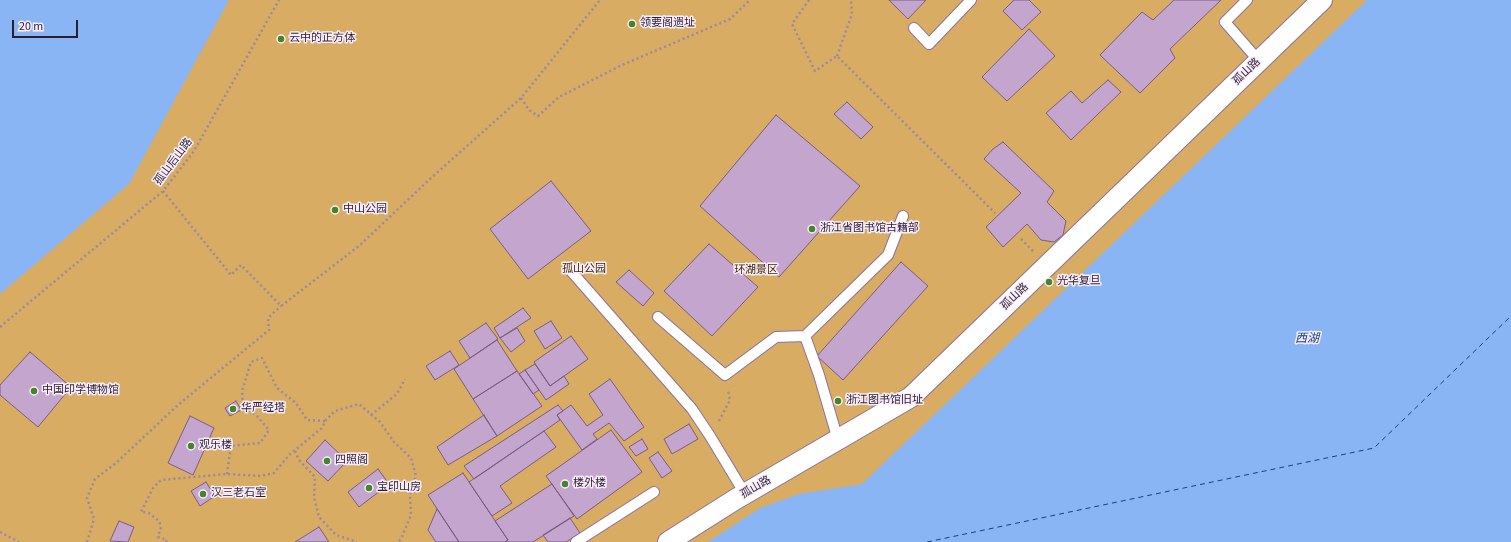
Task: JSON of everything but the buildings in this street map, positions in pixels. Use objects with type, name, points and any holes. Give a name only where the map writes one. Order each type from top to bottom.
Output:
[{"type":"street","name":"孤山路","points":[[668,542],[745,494],[912,397],[1322,0]]},
{"type":"lane","points":[[914,28],[929,44],[971,0]]},
{"type":"lane","points":[[1247,0],[1225,22],[1259,61]]},
{"type":"lane","points":[[658,317],[725,375],[776,337],[806,336],[888,255],[903,216]]},
{"type":"lane","points":[[571,271],[692,409],[745,494]]},
{"type":"lane","points":[[806,336],[819,374],[838,440]]},
{"type":"lane","points":[[576,542],[654,492]]},
{"type":"path","name":"孤山后山路","points":[[0,327],[163,191],[194,151],[279,0]]},
{"type":"path","points":[[87,542],[94,519],[87,498],[95,479],[116,463],[178,406],[269,330],[268,318],[281,306],[359,246],[431,178],[521,98],[600,0]]},
{"type":"path","points":[[521,98],[529,110],[538,116],[559,97],[615,69],[730,19],[750,0]]},
{"type":"path","points":[[809,0],[792,24],[815,71],[837,56],[852,14],[852,0]]},
{"type":"path","points":[[837,56],[995,213]]},
{"type":"path","points":[[163,191],[231,275],[241,265],[281,306]]},
{"type":"path","points":[[227,474],[231,446],[260,443],[269,430],[258,417],[243,406],[242,392],[251,362],[262,358],[277,388],[296,403],[307,420],[325,421]]},
{"type":"path","points":[[710,436],[730,400],[725,375]]},
{"type":"path","points":[[371,415],[397,394],[405,379]]},
{"type":"path","points":[[167,541],[158,537],[161,527],[159,521],[149,513],[141,512],[153,488],[161,480],[227,474],[261,476],[274,474],[289,455],[322,428],[325,421],[335,411],[359,404],[380,422],[394,442],[411,458],[416,476],[410,494],[411,515],[401,539],[398,542]]},
{"type":"path","points":[[295,451],[299,460],[315,477],[314,497],[319,517],[336,535],[357,542]]},
{"type":"path","points":[[0,532],[19,542]]},
{"type":"green space","name":"孤山公园","points":[[0,0],[1511,0],[1511,542],[0,542]]},
{"type":"water","points":[[0,0],[229,0],[129,184],[0,294]]},
{"type":"water","name":"西湖","points":[[1367,0],[1511,0],[1511,542],[708,542],[760,508],[799,494],[862,484]]},
{"type":"ferry route","points":[[927,542],[1374,448],[1511,316]]},
{"type":"place","name":"领要阁遗址","points":[[632,24]]},
{"type":"place","name":"云中的正方体","points":[[281,39]]},
{"type":"place","name":"中山公园","points":[[335,210]]},
{"type":"place","name":"浙江省图书馆古籍部","points":[[812,229]]},
{"type":"place","name":"光华复旦","points":[[1049,282]]},
{"type":"place","name":"中国印学博物馆","points":[[34,391]]},
{"type":"place","name":"浙江图书馆旧址","points":[[838,401]]},
{"type":"place","name":"华严经塔","points":[[233,409]]},
{"type":"place","name":"观乐楼","points":[[191,446]]},
{"type":"place","name":"四照阁","points":[[327,461]]},
{"type":"place","name":"楼外楼","points":[[565,484]]},
{"type":"place","name":"宝印山房","points":[[369,488]]},
{"type":"place","name":"汉三老石室","points":[[203,494]]},
{"type":"park label","name":"环湖景区","points":[[756,271]]}]
